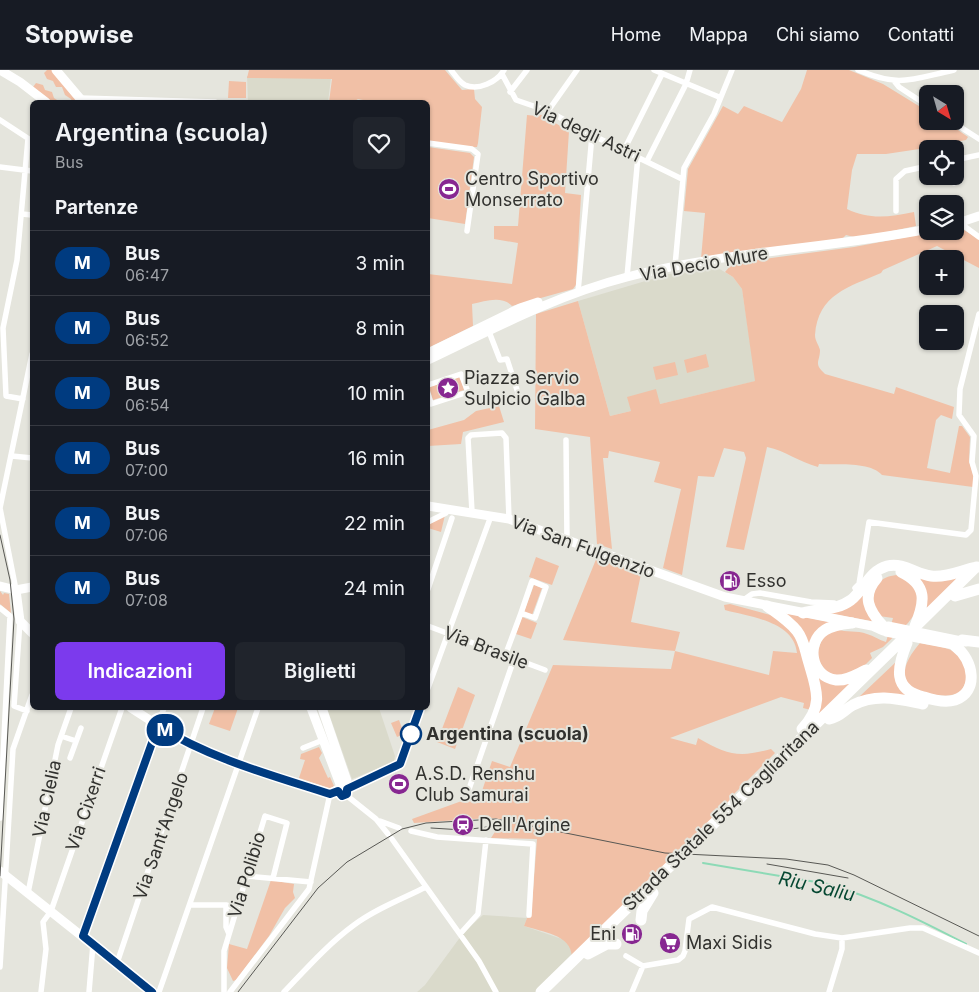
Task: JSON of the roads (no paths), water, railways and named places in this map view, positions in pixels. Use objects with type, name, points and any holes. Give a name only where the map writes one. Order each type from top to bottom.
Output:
[{"type":"highway","points":[[803,613],[830,609],[850,600],[874,573],[888,566],[906,567],[934,576],[945,576],[978,568]]},
{"type":"highway","points":[[918,627],[955,596],[978,568]]},
{"type":"highway","points":[[918,627],[978,568]]},
{"type":"highway","points":[[883,628],[868,606],[868,593],[875,580],[882,574],[898,571],[915,581],[921,589],[922,606],[918,627]]},
{"type":"highway","points":[[955,596],[979,589]]},
{"type":"highway","points":[[767,606],[792,625],[803,640],[816,681],[817,697],[809,722],[768,763],[769,770]]},
{"type":"highway","points":[[852,622],[832,626],[824,630],[816,638],[813,649],[816,667],[825,676],[836,680],[846,679],[876,665]]},
{"type":"highway","points":[[906,641],[899,666],[904,687],[914,695],[949,701],[956,700],[968,692],[973,680],[971,662],[955,643]]},
{"type":"highway","name":"Strada Statale 554 Cagliaritana","points":[[691,850],[829,719],[906,641]]},
{"type":"highway","name":"Strada Statale 554 Cagliaritana","points":[[541,992],[680,861],[876,665],[906,641]]},
{"type":"highway","points":[[955,643],[977,645]]},
{"type":"highway","points":[[829,719],[837,718],[851,706],[878,697],[890,697],[936,706],[955,706],[971,697],[979,680]]},
{"type":"highway","name":"Strada Statale 554 Cagliaritana","points":[[549,992],[652,892],[680,861]]},
{"type":"highway","points":[[641,920],[642,911],[652,892]]},
{"type":"highway","points":[[588,954],[608,944],[616,944]]},
{"type":"street","points":[[0,70],[20,82],[43,100]]},
{"type":"street","points":[[56,70],[82,100],[121,100]]},
{"type":"street","points":[[451,70],[463,84],[473,87],[485,84],[503,72],[510,92]]},
{"type":"street","points":[[510,92],[527,70]]},
{"type":"street","points":[[548,111],[577,70]]},
{"type":"street","points":[[655,70],[719,98]]},
{"type":"street","points":[[646,161],[686,84],[690,70]]},
{"type":"street","points":[[675,266],[684,168],[714,114],[732,70]]},
{"type":"street","points":[[858,70],[876,78],[895,82],[950,70]]},
{"type":"street","points":[[876,70],[876,78]]},
{"type":"street","points":[[624,150],[662,74]]},
{"type":"street","points":[[895,82],[899,87],[919,100]]},
{"type":"street","name":"Via degli Astri","points":[[510,92],[516,100],[548,111],[682,179]]},
{"type":"street","points":[[0,120],[30,140],[25,170],[17,260],[1,327],[6,396],[23,399]]},
{"type":"street","points":[[964,129],[979,139]]},
{"type":"street","points":[[578,292],[592,135]]},
{"type":"street","points":[[430,143],[472,149],[478,154],[467,231]]},
{"type":"street","points":[[964,158],[979,155]]},
{"type":"street","points":[[627,277],[638,156]]},
{"type":"street","points":[[0,167],[30,171]]},
{"type":"street","points":[[896,211],[896,179],[905,171],[919,168]]},
{"type":"street","points":[[22,214],[30,215]]},
{"type":"street","points":[[964,221],[979,216]]},
{"type":"street","points":[[964,227],[979,237]]},
{"type":"street","name":"Via Decio Mure","points":[[430,359],[520,308],[556,296],[567,296],[627,277],[675,266],[919,230]]},
{"type":"street","points":[[741,601],[752,594],[760,593],[831,604],[842,600],[859,584],[869,522],[946,533],[969,534],[976,476],[972,462],[974,436],[960,415],[960,389],[979,314]]},
{"type":"street","points":[[487,328],[500,360],[507,358],[519,396]]},
{"type":"street","name":"Via Decio Mure","points":[[430,352],[487,328]]},
{"type":"street","points":[[26,710],[14,706],[20,621],[0,508],[30,364]]},
{"type":"street","points":[[430,384],[462,374],[468,392],[431,404],[430,401]]},
{"type":"street","points":[[472,512],[468,438],[471,435],[502,433],[504,435],[509,519]]},
{"type":"street","points":[[566,440],[567,540]]},
{"type":"street","points":[[12,456],[30,458]]},
{"type":"street","name":"Via San Fulgenzio","points":[[430,506],[509,519],[693,587],[741,601],[955,643]]},
{"type":"street","points":[[430,521],[446,513],[447,509]]},
{"type":"street","points":[[430,682],[446,634],[491,516]]},
{"type":"street","points":[[430,583],[452,518]]},
{"type":"street","points":[[505,656],[521,612],[532,582],[546,587],[535,618],[521,612]]},
{"type":"street","points":[[0,586],[16,590],[30,587]]},
{"type":"street","points":[[0,608],[10,616],[0,818]]},
{"type":"street","points":[[20,621],[30,631]]},
{"type":"street","name":"Via Brasile","points":[[430,627],[545,670]]},
{"type":"street","points":[[469,789],[514,659]]},
{"type":"street","points":[[0,967],[3,873],[13,749],[30,700]]},
{"type":"street","name":"Via Clelia","points":[[28,893],[61,736],[70,710]]},
{"type":"street","name":"Via Cixerri","points":[[41,992],[46,949],[42,925],[51,911],[121,710]]},
{"type":"street","points":[[134,710],[158,726],[238,766],[341,790],[376,819],[390,837],[479,961],[496,992]]},
{"type":"street","points":[[83,936],[163,710]]},
{"type":"street","name":"Via Sant'Angelo","points":[[117,963],[202,710]]},
{"type":"street","points":[[159,992],[257,710]]},
{"type":"street","points":[[312,710],[341,790]]},
{"type":"street","points":[[230,992],[309,889],[341,790],[347,781],[323,710]]},
{"type":"street","points":[[341,790],[400,764],[419,710]]},
{"type":"street","points":[[70,758],[80,728]]},
{"type":"street","points":[[61,736],[76,742]]},
{"type":"street","points":[[303,748],[323,740]]},
{"type":"street","name":"Via Polibio","points":[[224,992],[224,951],[265,816],[287,823],[273,878]]},
{"type":"street","points":[[376,819],[399,828]]},
{"type":"street","points":[[411,832],[437,838],[533,844],[529,915]]},
{"type":"street","points":[[460,934],[478,914],[486,840]]},
{"type":"street","points":[[3,873],[152,992]]},
{"type":"street","points":[[247,876],[311,882]]},
{"type":"street","points":[[284,992],[336,939],[355,924],[374,912],[426,887]]},
{"type":"street","points":[[190,905],[226,905],[236,908]]},
{"type":"street","name":"Via Polibio","points":[[226,905],[226,927],[229,934]]},
{"type":"street","points":[[626,956],[643,966],[678,960],[683,956],[689,919],[712,907],[815,934],[842,938],[910,928],[923,928],[979,953]]},
{"type":"street","points":[[830,992],[842,949],[842,938]]},
{"type":"street","points":[[89,992],[93,944]]},
{"type":"street","points":[[632,992],[643,966]]},
{"type":"waterway","name":"Riu Saliu","points":[[703,863],[828,884],[881,903],[966,944]]},
{"type":"tram line","points":[[0,535],[10,580],[14,619],[0,876]]},
{"type":"tram line","points":[[238,992],[318,888],[347,862],[402,829],[426,823],[496,819],[665,853],[786,859],[828,865],[854,875],[979,936]]},
{"type":"tram line","points":[[431,828],[463,830],[503,825]]},
{"type":"tram line","points":[[767,864],[848,878]]},
{"type":"place","name":"Centro Sportivo Monserrato","points":[[449,189]]},
{"type":"place","name":"Piazza Servio Sulpicio Galba","points":[[448,388]]},
{"type":"place","name":"Esso","points":[[730,581]]},
{"type":"place","name":"Argentina (scuola)","points":[[411,734]]},
{"type":"place","name":"A.S.D. Renshu Club Samurai","points":[[399,784]]},
{"type":"place","name":"Dell'Argine","points":[[463,825]]},
{"type":"place","name":"Eni","points":[[632,934]]},
{"type":"place","name":"Maxi Sidis","points":[[670,943]]}]
